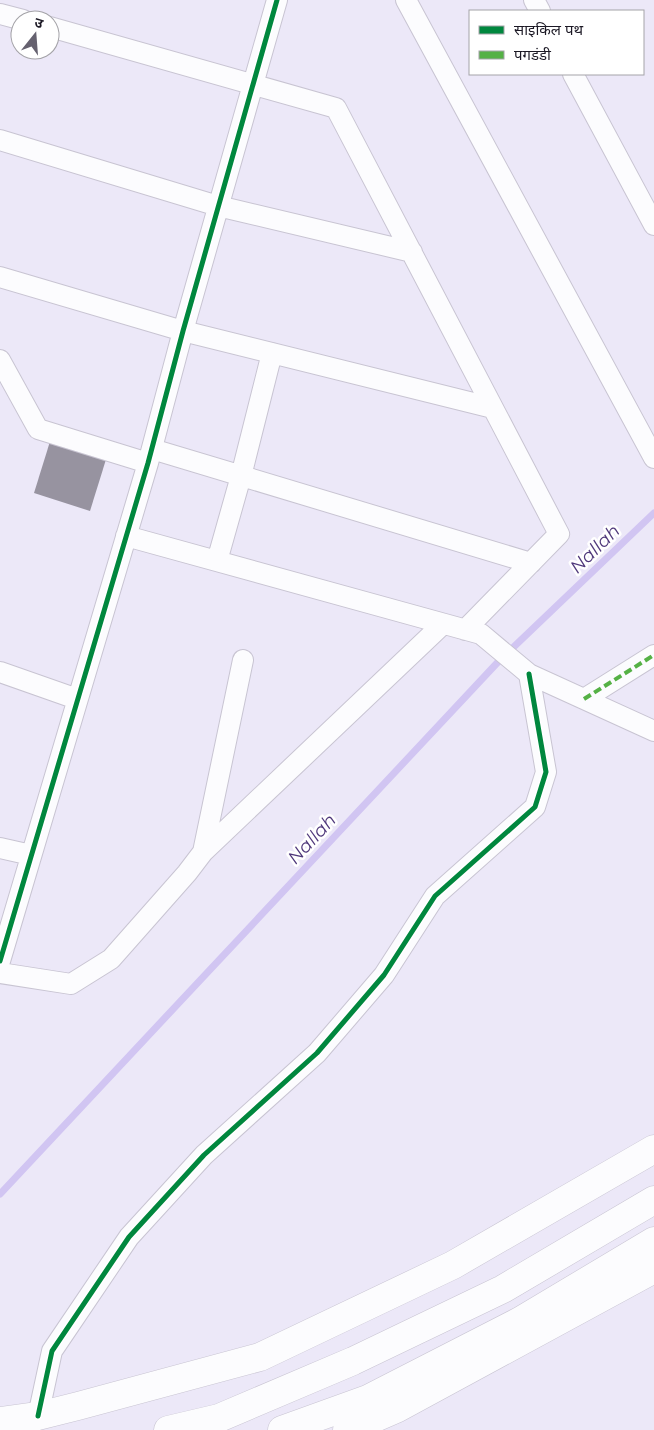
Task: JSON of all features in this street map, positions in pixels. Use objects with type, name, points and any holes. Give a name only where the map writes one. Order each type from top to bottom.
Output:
[{"type":"main road","points":[[0,1421],[38,1416],[260,1357],[453,1265],[654,1149]]},
{"type":"main road","points":[[168,1430],[220,1418],[353,1361],[503,1289],[654,1200]]},
{"type":"main road","points":[[282,1430],[368,1399],[520,1321],[654,1242]]},
{"type":"main road","points":[[346,1430],[396,1409],[654,1269]]},
{"type":"street","points":[[0,961],[150,456],[183,331],[277,0]]},
{"type":"street","points":[[406,0],[654,458]]},
{"type":"street","points":[[60,31],[336,108],[559,534],[531,562],[473,632]]},
{"type":"street","points":[[574,75],[654,225]]},
{"type":"street","points":[[0,140],[218,206],[412,252]]},
{"type":"street","points":[[0,277],[183,331],[493,408]]},
{"type":"street","points":[[217,561],[272,353]]},
{"type":"street","points":[[0,360],[38,429],[241,476],[531,562]]},
{"type":"street","points":[[126,536],[473,632],[529,674],[654,731]]},
{"type":"street","points":[[0,973],[71,984],[111,959],[188,873],[203,852],[444,624]]},
{"type":"street","points":[[584,699],[654,654]]},
{"type":"street","points":[[203,852],[243,660]]},
{"type":"street","points":[[0,672],[78,699]]},
{"type":"street","points":[[38,1416],[52,1351],[129,1237],[204,1155],[317,1052],[384,975],[435,896],[536,807],[546,772],[529,674]]},
{"type":"street","points":[[0,848],[31,855]]},
{"type":"building","points":[[52,435],[108,453],[90,511],[34,493]]},
{"type":"waterway","name":"Nallah","points":[[0,1194],[498,662],[654,513]]},
{"type":"marked path","points":[[584,699],[654,655]]},
{"type":"cycle path","points":[[0,961],[148,463],[183,331],[277,0]]},
{"type":"cycle path","points":[[38,1416],[52,1351],[129,1237],[204,1155],[317,1053],[384,975],[435,896],[535,807],[546,772],[529,674]]}]
